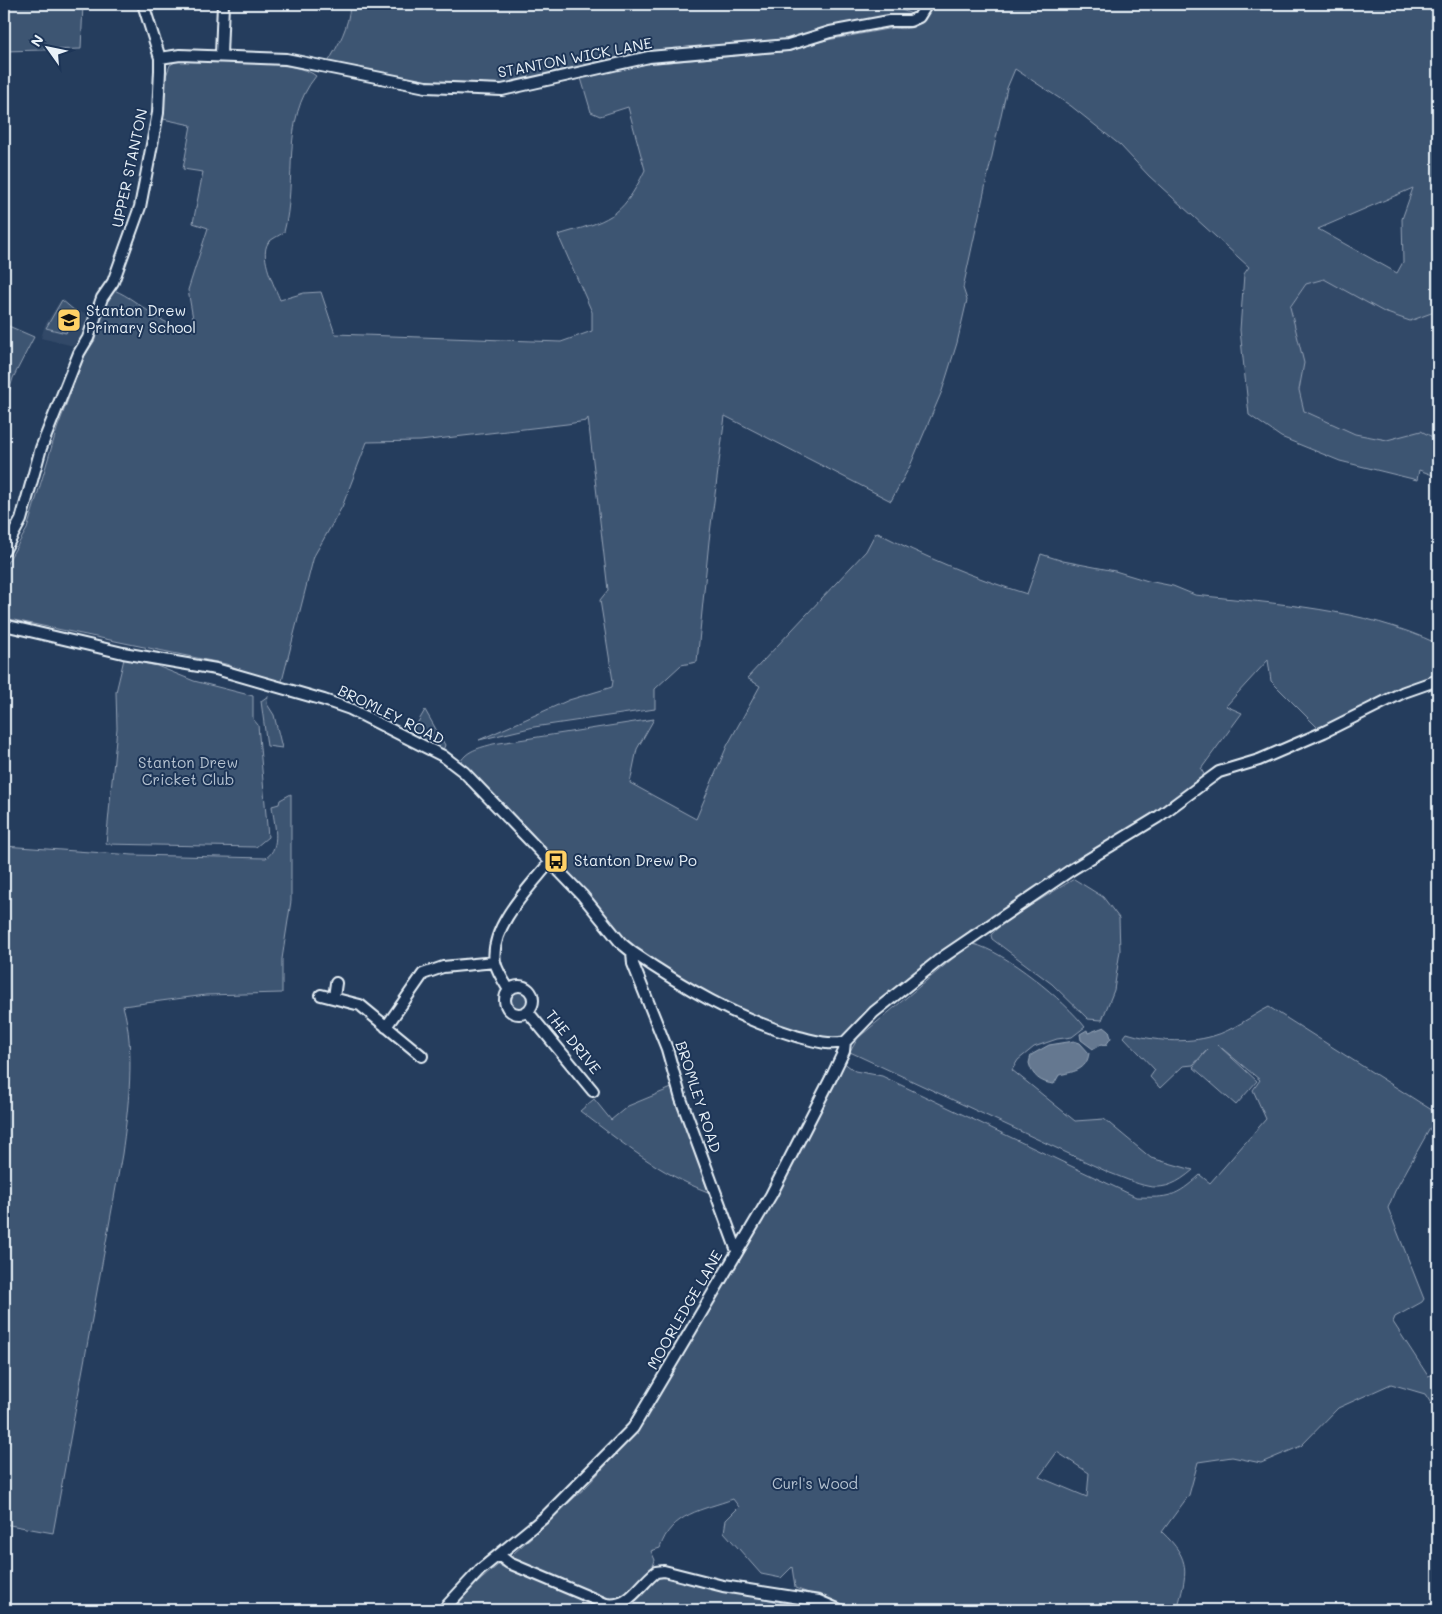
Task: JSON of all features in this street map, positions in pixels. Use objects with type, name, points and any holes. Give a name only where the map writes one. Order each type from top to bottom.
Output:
[{"type":"street","points":[[221,55],[223,4]]},
{"type":"street","name":"STANTON WICK LANE","points":[[160,58],[180,55],[221,55],[286,60],[426,87],[502,90],[649,57],[788,45],[830,32],[888,21],[910,21],[919,17],[927,4]]},
{"type":"street","name":"UPPER STANTON","points":[[4,551],[22,520],[42,448],[80,353],[88,338],[102,298],[113,282],[140,207],[158,112],[160,58],[143,6]]},
{"type":"street","name":"BROMLEY ROAD","points":[[4,625],[122,653],[216,668],[350,709],[451,762],[582,895],[621,943],[632,952],[706,998],[742,1017],[806,1039],[836,1044],[844,1042]]},
{"type":"street","points":[[844,1042],[874,1012],[943,956],[1071,870],[1158,817],[1212,776],[1219,772],[1259,760],[1324,732],[1382,702],[1438,680]]},
{"type":"street","points":[[386,1026],[423,974],[443,967],[495,962],[498,938],[508,915],[550,862]]},
{"type":"street","name":"BROMLEY ROAD","points":[[632,952],[633,964],[667,1049],[681,1099],[737,1251]]},
{"type":"street","name":"THE DRIVE","points":[[495,962],[509,990]]},
{"type":"street","points":[[334,997],[336,983]]},
{"type":"street","name":"THE DRIVE","points":[[516,986],[523,986],[531,992],[534,1003],[528,1012],[518,1015],[507,1009],[505,998],[509,990],[516,986]]},
{"type":"street","points":[[321,995],[334,997],[360,1006],[422,1056]]},
{"type":"street","name":"THE DRIVE","points":[[528,1012],[594,1091]]},
{"type":"street","name":"MOORLEDGE LANE","points":[[443,1610],[480,1570],[546,1516],[633,1428],[771,1195],[844,1051],[844,1042]]},
{"type":"street","points":[[499,1555],[508,1563],[606,1604],[616,1606],[626,1602],[656,1572],[664,1571],[723,1586],[819,1601],[840,1610]]},
{"type":"shaded area","points":[[1324,279],[1384,312],[1434,312],[1438,302],[1438,440],[1421,431],[1387,440],[1355,434],[1304,411],[1299,390],[1304,363],[1290,307],[1306,284]]},
{"type":"shaded area","name":"Stanton Drew Primary School","points":[[62,300],[73,309],[91,315],[88,329],[78,347],[41,338],[45,325]]},
{"type":"shaded area","points":[[1104,1027],[1109,1031],[1111,1038],[1106,1045],[1102,1044],[1093,1049],[1081,1040],[1080,1034],[1087,1030],[1088,1033]]},
{"type":"shaded area","points":[[1074,1041],[1080,1043],[1089,1053],[1088,1059],[1082,1067],[1078,1070],[1059,1075],[1054,1084],[1045,1082],[1035,1075],[1029,1063],[1031,1055],[1049,1045]]},
{"type":"green space","points":[[4,4],[83,4],[81,49],[4,51]]},
{"type":"green space","points":[[350,4],[885,4],[915,15],[783,43],[645,54],[499,86],[428,83],[327,64],[345,28]]},
{"type":"green space","points":[[933,4],[1438,4],[1438,193],[1434,191],[1438,215],[1438,302],[1434,312],[1410,321],[1384,312],[1324,279],[1306,284],[1290,307],[1304,363],[1299,390],[1304,411],[1355,434],[1387,440],[1421,431],[1438,440],[1438,477],[1419,470],[1417,480],[1340,461],[1281,437],[1249,415],[1240,330],[1244,274],[1249,267],[1149,176],[1120,145],[1071,106],[1015,69],[1007,88],[963,288],[967,300],[957,343],[942,391],[910,466],[891,501],[725,416],[709,541],[697,662],[681,665],[655,689],[655,709],[534,727],[479,740],[569,700],[612,687],[613,681],[600,600],[608,590],[588,418],[586,421],[567,424],[420,441],[367,442],[342,507],[314,556],[281,685],[226,664],[4,618],[4,568],[27,529],[57,429],[84,357],[95,340],[101,312],[114,290],[172,325],[195,330],[188,290],[208,228],[193,223],[203,172],[183,169],[191,125],[163,119],[166,76],[170,65],[180,59],[252,62],[292,67],[316,76],[305,93],[294,131],[290,192],[284,232],[269,242],[266,249],[265,256],[269,272],[280,300],[304,293],[321,292],[335,334],[561,342],[592,331],[592,312],[558,235],[589,226],[611,216],[628,199],[645,170],[628,107],[600,116],[591,112],[581,78],[646,64],[791,51],[822,41],[893,28],[913,27],[918,25]],"holes":[[[1413,188],[1402,219],[1403,262],[1397,273],[1318,229]]]},
{"type":"green space","points":[[62,300],[75,311],[66,333],[46,328]]},
{"type":"green space","points":[[4,324],[34,337],[13,378],[4,409]]},
{"type":"green space","points":[[876,532],[950,566],[1027,594],[1041,554],[1063,561],[1115,571],[1173,586],[1195,595],[1319,609],[1380,622],[1438,644],[1438,676],[1321,731],[1271,681],[1268,660],[1226,706],[1242,713],[1201,769],[1205,776],[1154,814],[979,928],[973,928],[860,1019],[845,1034],[833,1039],[814,1037],[788,1030],[725,1003],[664,970],[640,954],[619,936],[555,858],[484,785],[459,765],[469,753],[478,748],[493,744],[654,719],[637,749],[630,783],[696,819],[727,746],[760,686],[747,678],[866,551]]},
{"type":"green space","name":"Stanton Drew Cricket Club","points":[[124,659],[157,666],[194,681],[253,696],[253,719],[258,725],[268,837],[256,847],[106,844],[117,728],[116,692]]},
{"type":"green space","points":[[268,696],[267,704],[274,715],[282,748],[267,746],[261,701]]},
{"type":"green space","points":[[425,710],[445,745],[442,753],[410,736]]},
{"type":"green space","points":[[291,794],[291,901],[282,959],[282,993],[206,995],[123,1006],[129,1042],[130,1080],[122,1154],[53,1533],[4,1524],[4,846],[133,855],[266,858],[274,848],[276,834],[272,806],[279,804],[280,800]]},
{"type":"green space","points":[[1074,879],[1103,897],[1119,918],[1120,951],[1114,990],[1102,1020],[1088,1019],[1052,984],[992,939],[991,935],[1002,923]]},
{"type":"green space","points":[[973,944],[1001,956],[1034,978],[1064,1004],[1085,1027],[1072,1037],[1057,1039],[1034,1047],[1018,1060],[1012,1070],[1075,1121],[1104,1119],[1151,1158],[1193,1170],[1182,1179],[1162,1187],[1153,1187],[1133,1182],[850,1052],[858,1038],[963,950]]},
{"type":"green space","points":[[515,990],[523,990],[529,996],[529,1004],[523,1010],[515,1010],[509,1004],[509,996]]},
{"type":"green space","name":"Curl's Wood","points":[[1269,1007],[1438,1114],[1395,1191],[1388,1208],[1424,1299],[1395,1317],[1393,1322],[1428,1376],[1438,1373],[1438,1414],[1425,1394],[1391,1384],[1338,1408],[1301,1446],[1261,1463],[1232,1457],[1198,1462],[1189,1495],[1162,1532],[1178,1551],[1183,1559],[1185,1568],[1177,1610],[854,1610],[795,1588],[792,1567],[781,1578],[761,1574],[724,1532],[726,1520],[739,1507],[733,1499],[689,1514],[672,1527],[665,1536],[660,1548],[651,1551],[655,1560],[652,1569],[623,1600],[611,1602],[513,1559],[513,1554],[586,1487],[639,1429],[771,1204],[843,1062],[855,1071],[882,1076],[1136,1197],[1157,1197],[1178,1192],[1200,1175],[1210,1183],[1266,1119],[1253,1090],[1260,1080],[1218,1045],[1257,1081],[1236,1105],[1193,1067],[1208,1049],[1193,1065],[1183,1066],[1160,1088],[1150,1077],[1155,1070],[1124,1037],[1127,1033],[1147,1038],[1181,1041],[1213,1036],[1227,1031]],"holes":[[[1057,1452],[1089,1473],[1087,1497],[1039,1477]]]},
{"type":"green space","points":[[674,1087],[708,1192],[690,1185],[657,1167],[580,1111],[594,1099],[611,1120],[628,1106]]},
{"type":"green space","points":[[498,1565],[609,1610],[452,1610],[476,1584]]},
{"type":"green space","points":[[662,1576],[792,1605],[799,1602],[797,1610],[622,1610],[633,1603],[651,1584]]},
{"type":"place","name":"Stanton Drew Primary School","points":[[69,320]]},
{"type":"place","name":"Stanton Drew Po","points":[[556,861]]}]
